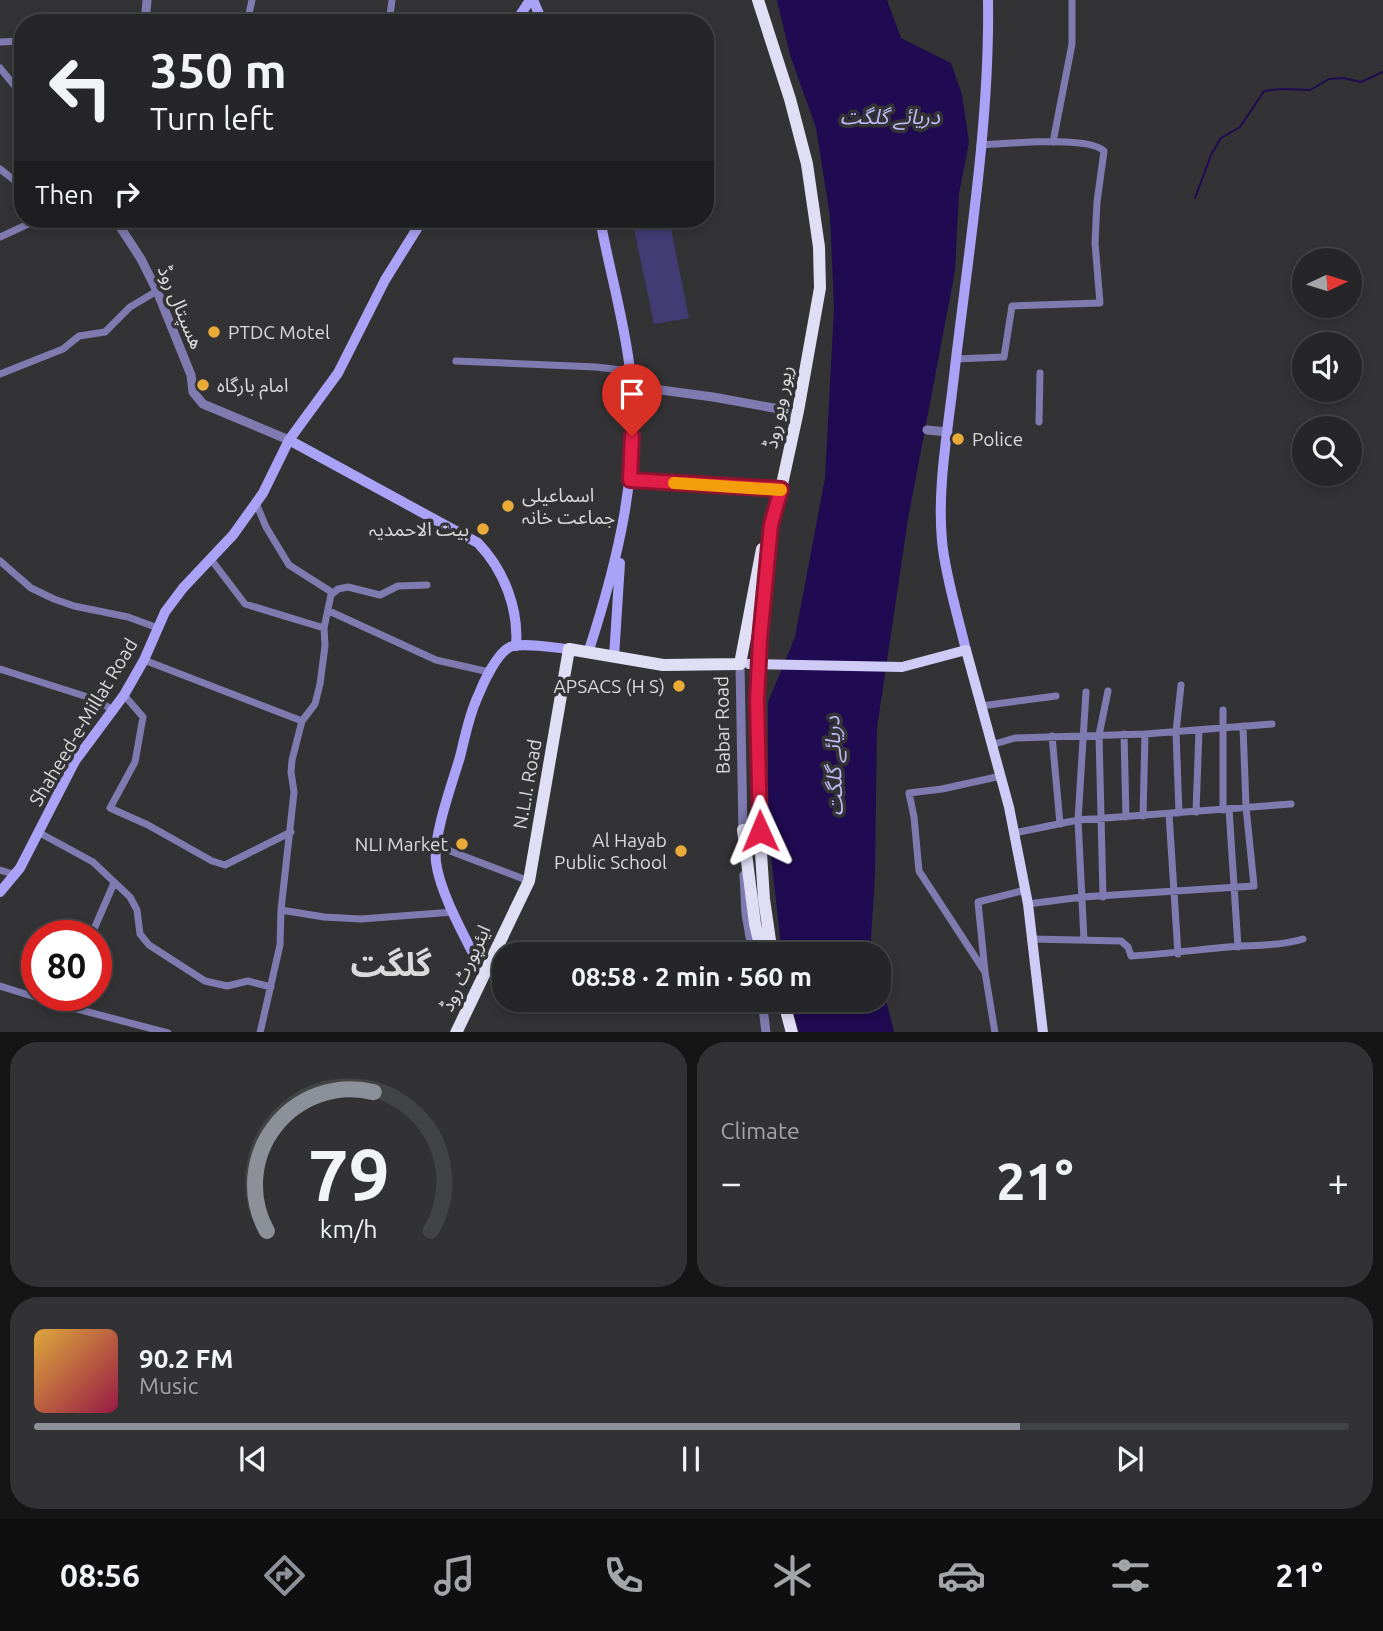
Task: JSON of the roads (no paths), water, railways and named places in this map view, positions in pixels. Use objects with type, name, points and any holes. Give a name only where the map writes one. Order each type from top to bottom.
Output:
[{"type":"highway","name":"ریور ویو روڈ","points":[[758,0],[790,99],[807,164],[819,247],[820,288],[781,489],[771,525],[760,639],[757,700],[761,853],[770,942]]},
{"type":"highway","points":[[569,649],[663,665],[744,664],[763,540],[771,525]]},
{"type":"highway","name":"N.L.I. Road","points":[[509,920],[529,881],[569,649]]},
{"type":"highway","points":[[743,830],[759,942]]},
{"type":"highway","name":"ایئرپورٹ روڈ","points":[[456,1032],[509,920]]},
{"type":"highway","points":[[787,1012],[792,1032]]},
{"type":"main road","points":[[988,0],[988,41],[980,145],[943,482],[942,544],[966,650],[1001,776],[1026,890],[1043,1032]]},
{"type":"main road","name":"Shaheed-e-Millat Road","points":[[0,892],[20,868],[75,761],[124,695],[144,660],[165,612],[183,588],[233,534],[256,503],[289,440],[338,373],[385,280],[417,228]]},
{"type":"main road","points":[[602,228],[625,338],[631,386],[630,480],[613,593],[614,657]]},
{"type":"main road","points":[[289,440],[478,544],[495,565],[513,605],[516,646]]},
{"type":"main road","points":[[588,653],[613,593]]},
{"type":"main road","points":[[484,975],[439,874],[437,846],[475,701],[489,672],[505,650],[516,646],[569,649]]},
{"type":"main road","points":[[744,664],[902,667],[966,650]]},
{"type":"street","points":[[1053,142],[1072,44],[1072,0]]},
{"type":"street","points":[[0,68],[14,85]]},
{"type":"street","points":[[956,359],[1004,357],[1012,306],[1100,303],[1095,243],[1104,151],[1092,144],[1053,142],[980,145]]},
{"type":"street","points":[[0,169],[14,180]]},
{"type":"street","points":[[0,237],[20,228]]},
{"type":"street","name":"ھسپتال روڈ","points":[[121,228],[157,291],[191,375],[193,392],[203,404],[289,440]]},
{"type":"street","points":[[0,374],[63,349],[79,336],[105,332],[130,307],[157,291]]},
{"type":"street","points":[[456,361],[630,371]]},
{"type":"street","points":[[1039,422],[1040,373]]},
{"type":"street","points":[[631,386],[790,411]]},
{"type":"street","points":[[927,430],[948,432]]},
{"type":"street","points":[[630,480],[781,489]]},
{"type":"street","points":[[256,503],[266,527],[289,565],[333,593]]},
{"type":"street","points":[[210,558],[245,604],[324,628]]},
{"type":"street","points":[[0,561],[31,588],[54,600],[128,617],[158,628]]},
{"type":"street","points":[[333,593],[348,587],[380,594],[398,586],[427,584]]},
{"type":"street","points":[[260,1032],[280,945],[294,786],[290,772],[302,721],[315,704],[320,684],[325,646],[324,628],[333,593]]},
{"type":"street","points":[[328,611],[436,660],[489,672]]},
{"type":"street","points":[[144,660],[302,721]]},
{"type":"street","name":"Babar Road","points":[[744,664],[743,830],[746,914],[751,942]]},
{"type":"street","points":[[0,669],[97,701],[114,711]]},
{"type":"street","points":[[1179,813],[1176,732],[1181,685]]},
{"type":"street","points":[[1103,897],[1100,736],[1108,691]]},
{"type":"street","points":[[1084,940],[1078,820],[1086,692]]},
{"type":"street","points":[[124,695],[143,717],[135,762],[110,808],[148,825],[212,861],[225,865],[291,832]]},
{"type":"street","points":[[981,706],[1056,696]]},
{"type":"street","points":[[1223,710],[1221,728],[1226,809],[1238,947]]},
{"type":"street","points":[[991,745],[1015,738],[1145,734],[1272,724]]},
{"type":"street","points":[[1028,904],[1082,897],[1254,886],[1245,807],[1243,726]]},
{"type":"street","points":[[1196,812],[1199,731]]},
{"type":"street","points":[[1125,734],[1126,817]]},
{"type":"street","points":[[1143,816],[1145,734]]},
{"type":"street","points":[[1052,736],[1060,824]]},
{"type":"street","points":[[985,972],[919,871],[909,793],[1001,776]]},
{"type":"street","points":[[1014,833],[1078,820],[1291,804]]},
{"type":"street","points":[[1169,814],[1178,954]]},
{"type":"street","points":[[38,832],[93,862],[130,897],[137,910],[140,934],[149,945],[205,981],[227,986],[248,981],[271,987]]},
{"type":"street","points":[[437,846],[529,881]]},
{"type":"street","points":[[0,870],[13,874]]},
{"type":"street","points":[[98,920],[114,883]]},
{"type":"street","points":[[995,1032],[985,972],[978,902],[1026,890]]},
{"type":"street","points":[[281,910],[324,917],[361,919],[454,912]]},
{"type":"street","points":[[1032,939],[1121,941],[1128,947],[1131,956],[1178,954],[1303,939]]},
{"type":"street","points":[[0,986],[21,992]]},
{"type":"street","points":[[86,1011],[168,1032]]},
{"type":"street","points":[[764,1012],[766,1032]]},
{"type":"water","name":"دریائے گلگت","points":[[777,0],[887,0],[901,38],[951,63],[962,95],[969,142],[959,194],[955,271],[908,519],[877,728],[872,942],[781,942],[768,830],[768,702],[795,637],[825,478],[834,308],[830,216],[816,128],[790,55]]},
{"type":"water","points":[[793,1012],[889,1012],[894,1032],[799,1032]]},
{"type":"waterway","points":[[1195,198],[1211,155],[1221,138],[1240,127],[1264,91],[1310,90],[1329,79],[1343,78],[1361,82],[1383,72]]},
{"type":"place","name":"PTDC Motel","points":[[214,332]]},
{"type":"place","name":"امام بارگاہ","points":[[203,385]]},
{"type":"place","name":"Police","points":[[958,439]]},
{"type":"place","name":"اسماعیلی جماعت خانہ","points":[[508,506]]},
{"type":"place","name":"بیت الاحمدیہ","points":[[483,529]]},
{"type":"place","name":"APSACS (H S)","points":[[679,686]]},
{"type":"place","name":"NLI Market","points":[[462,844]]},
{"type":"place","name":"Al Hayab Public School","points":[[681,851]]},
{"type":"district","name":"گلگت","points":[[391,963]]}]
